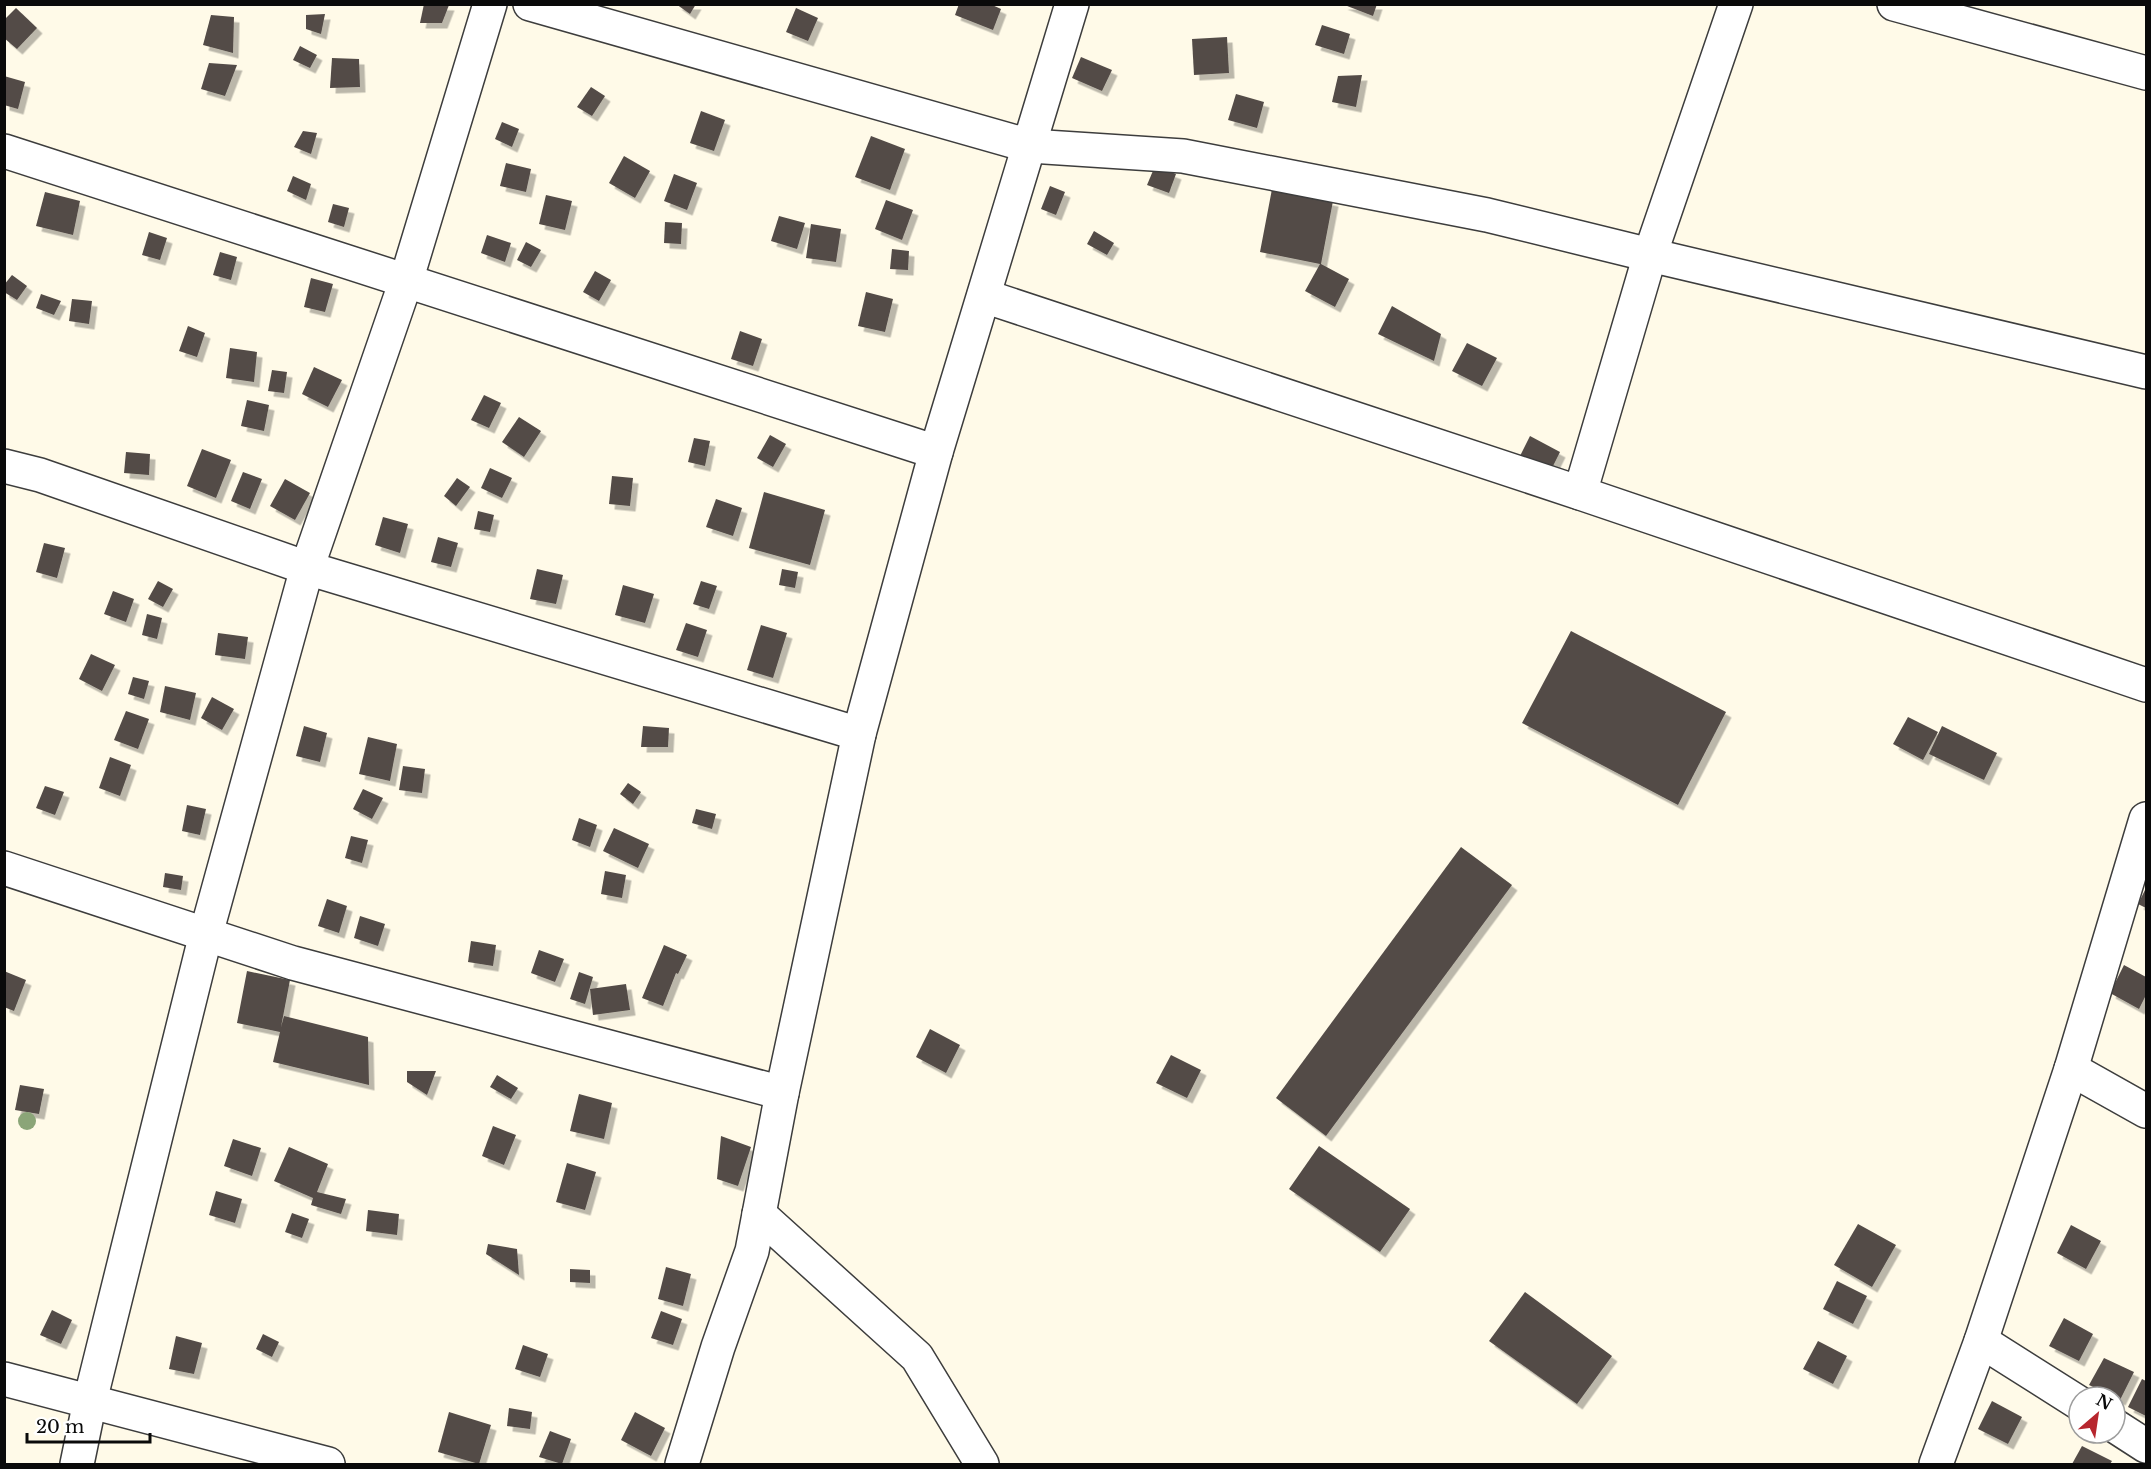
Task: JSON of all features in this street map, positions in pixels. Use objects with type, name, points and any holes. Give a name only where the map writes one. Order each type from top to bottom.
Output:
[{"type":"street","points":[[77,1464],[90,1401],[206,934],[307,568],[406,281],[490,4]]},
{"type":"street","points":[[530,4],[1030,146],[1183,156],[1487,215],[2146,372]]},
{"type":"street","points":[[682,1464],[717,1347],[752,1251],[782,1093],[859,734],[936,452],[1072,4]]},
{"type":"street","points":[[1580,493],[1650,255],[1736,4]]},
{"type":"street","points":[[1894,4],[2146,73]]},
{"type":"street","points":[[4,151],[936,452]]},
{"type":"street","points":[[984,296],[1580,493],[2146,685]]},
{"type":"street","points":[[4,466],[40,475],[307,568],[859,734]]},
{"type":"street","points":[[1936,1464],[1981,1341],[2072,1069],[2146,819]]},
{"type":"street","points":[[4,868],[293,963],[782,1093]]},
{"type":"street","points":[[2072,1069],[2146,1111]]},
{"type":"street","points":[[759,1214],[917,1357],[982,1464]]},
{"type":"street","points":[[1981,1341],[2067,1395]]},
{"type":"street","points":[[4,1379],[328,1464]]},
{"type":"street","points":[[2127,1434],[2146,1446]]},
{"type":"building","points":[[424,4],[449,5],[442,23],[420,23]]},
{"type":"building","points":[[676,4],[696,4],[690,14]]},
{"type":"building","points":[[959,4],[990,4],[1001,9],[993,30],[955,15]]},
{"type":"building","points":[[1342,4],[1377,4],[1373,16]]},
{"type":"building","points":[[16,8],[37,28],[17,49],[4,38],[4,20]]},
{"type":"building","points":[[796,8],[818,18],[808,41],[786,32]]},
{"type":"building","points":[[325,14],[321,34],[306,29],[306,15]]},
{"type":"building","points":[[211,15],[234,17],[233,53],[203,45]]},
{"type":"building","points":[[1322,25],[1350,34],[1344,54],[1315,45]]},
{"type":"building","points":[[1227,37],[1229,73],[1194,75],[1192,39]]},
{"type":"building","points":[[300,46],[317,55],[310,68],[293,60]]},
{"type":"building","points":[[1081,57],[1112,70],[1102,91],[1072,78]]},
{"type":"building","points":[[332,58],[359,59],[360,87],[330,88]]},
{"type":"building","points":[[209,63],[237,65],[225,96],[201,89]]},
{"type":"building","points":[[1362,75],[1356,107],[1332,102],[1338,76]]},
{"type":"building","points":[[4,76],[25,82],[18,109],[4,105]]},
{"type":"building","points":[[591,87],[605,96],[592,116],[577,107]]},
{"type":"building","points":[[1236,94],[1264,102],[1257,128],[1228,120]]},
{"type":"building","points":[[701,111],[725,120],[714,151],[690,143]]},
{"type":"building","points":[[502,122],[519,129],[512,147],[495,139]]},
{"type":"building","points":[[303,131],[317,133],[311,154],[294,147]]},
{"type":"building","points":[[871,136],[905,149],[890,190],[855,177]]},
{"type":"building","points":[[624,156],[650,171],[635,198],[609,183]]},
{"type":"building","points":[[506,163],[531,169],[526,192],[500,186]]},
{"type":"building","points":[[1155,166],[1176,174],[1169,193],[1147,185]]},
{"type":"building","points":[[674,174],[697,183],[687,210],[664,201]]},
{"type":"building","points":[[293,176],[311,184],[306,200],[287,191]]},
{"type":"building","points":[[1050,186],[1065,192],[1056,215],[1041,209]]},
{"type":"building","points":[[1272,189],[1333,201],[1321,264],[1349,279],[1335,307],[1305,291],[1320,264],[1260,252]]},
{"type":"building","points":[[45,192],[80,201],[73,235],[36,226]]},
{"type":"building","points":[[546,195],[572,201],[565,230],[539,224]]},
{"type":"building","points":[[886,200],[913,210],[902,240],[875,229]]},
{"type":"building","points":[[333,204],[349,208],[344,227],[328,222]]},
{"type":"building","points":[[779,216],[805,223],[797,249],[771,241]]},
{"type":"building","points":[[665,222],[682,223],[681,244],[664,243]]},
{"type":"building","points":[[811,224],[841,229],[836,262],[806,258]]},
{"type":"building","points":[[1094,231],[1114,243],[1107,255],[1087,244]]},
{"type":"building","points":[[149,232],[167,238],[160,260],[142,255]]},
{"type":"building","points":[[487,235],[511,243],[505,262],[481,253]]},
{"type":"building","points":[[526,242],[541,250],[531,267],[517,260]]},
{"type":"building","points":[[892,249],[909,251],[908,270],[890,269]]},
{"type":"building","points":[[220,252],[237,257],[231,280],[213,275]]},
{"type":"building","points":[[595,271],[611,280],[599,301],[583,292]]},
{"type":"building","points":[[12,275],[27,286],[17,300],[4,292],[4,285]]},
{"type":"building","points":[[311,278],[333,284],[325,312],[304,307]]},
{"type":"building","points":[[866,292],[893,299],[885,332],[858,326]]},
{"type":"building","points":[[41,294],[61,301],[54,315],[36,308]]},
{"type":"building","points":[[72,299],[92,301],[89,324],[69,321]]},
{"type":"building","points":[[1392,306],[1441,334],[1434,361],[1378,334]]},
{"type":"building","points":[[188,326],[205,333],[197,357],[179,351]]},
{"type":"building","points":[[740,331],[762,339],[753,366],[731,359]]},
{"type":"building","points":[[1467,343],[1497,358],[1482,386],[1452,371]]},
{"type":"building","points":[[230,348],[257,352],[254,382],[226,378]]},
{"type":"building","points":[[314,367],[342,380],[328,407],[302,394]]},
{"type":"building","points":[[272,370],[287,372],[284,393],[268,391]]},
{"type":"building","points":[[484,395],[501,403],[489,428],[471,420]]},
{"type":"building","points":[[247,400],[269,405],[264,431],[241,426]]},
{"type":"building","points":[[519,417],[541,431],[524,457],[502,442]]},
{"type":"building","points":[[770,435],[786,444],[773,467],[757,458]]},
{"type":"building","points":[[1530,436],[1560,452],[1546,480],[1516,464]]},
{"type":"building","points":[[694,438],[710,441],[705,466],[688,462]]},
{"type":"building","points":[[202,449],[231,460],[216,498],[187,486]]},
{"type":"building","points":[[126,452],[150,454],[149,475],[124,473]]},
{"type":"building","points":[[490,468],[512,478],[502,498],[481,488]]},
{"type":"building","points":[[243,472],[262,479],[250,509],[231,501]]},
{"type":"building","points":[[612,476],[633,478],[630,506],[609,504]]},
{"type":"building","points":[[457,478],[470,487],[456,506],[444,496]]},
{"type":"building","points":[[285,479],[310,493],[295,520],[270,506]]},
{"type":"building","points":[[764,492],[825,510],[810,565],[749,548]]},
{"type":"building","points":[[716,499],[742,508],[733,536],[706,527]]},
{"type":"building","points":[[478,511],[494,515],[490,532],[474,529]]},
{"type":"building","points":[[383,517],[408,524],[400,553],[375,545]]},
{"type":"building","points":[[438,537],[458,543],[451,567],[431,562]]},
{"type":"building","points":[[44,543],[65,548],[57,578],[36,572]]},
{"type":"building","points":[[537,569],[563,575],[556,604],[530,599]]},
{"type":"building","points":[[782,569],[798,572],[795,588],[779,585]]},
{"type":"building","points":[[158,581],[173,589],[163,607],[148,599]]},
{"type":"building","points":[[701,581],[717,586],[709,609],[693,604]]},
{"type":"building","points":[[623,585],[654,594],[645,623],[615,615]]},
{"type":"building","points":[[113,591],[134,599],[126,622],[104,614]]},
{"type":"building","points":[[147,614],[162,618],[157,639],[142,635]]},
{"type":"building","points":[[686,623],[707,630],[698,657],[676,650]]},
{"type":"building","points":[[761,625],[787,633],[773,678],[747,670]]},
{"type":"building","points":[[1571,631],[1726,712],[1678,805],[1522,723]]},
{"type":"building","points":[[218,633],[248,637],[245,659],[215,655]]},
{"type":"building","points":[[91,654],[115,665],[102,691],[79,679]]},
{"type":"building","points":[[133,677],[149,681],[144,699],[128,694]]},
{"type":"building","points":[[165,686],[196,693],[190,720],[160,712]]},
{"type":"building","points":[[212,697],[234,709],[222,730],[201,718]]},
{"type":"building","points":[[126,711],[149,719],[138,749],[114,740]]},
{"type":"building","points":[[1908,717],[1938,732],[1923,760],[1893,744]]},
{"type":"building","points":[[304,726],[327,733],[320,762],[296,756]]},
{"type":"building","points":[[643,726],[669,728],[668,747],[641,747]]},
{"type":"building","points":[[1942,726],[1997,753],[1984,780],[1929,754]]},
{"type":"building","points":[[368,737],[397,744],[390,781],[359,774]]},
{"type":"building","points":[[110,757],[131,765],[120,796],[99,788]]},
{"type":"building","points":[[403,766],[425,769],[422,793],[399,790]]},
{"type":"building","points":[[628,783],[641,792],[633,804],[620,794]]},
{"type":"building","points":[[45,786],[64,792],[55,815],[36,808]]},
{"type":"building","points":[[363,789],[383,798],[372,819],[353,809]]},
{"type":"building","points":[[187,805],[206,809],[200,835],[182,831]]},
{"type":"building","points":[[696,809],[716,814],[712,829],[692,823]]},
{"type":"building","points":[[579,818],[597,825],[590,847],[572,840]]},
{"type":"building","points":[[614,828],[649,844],[638,868],[603,851]]},
{"type":"building","points":[[351,836],[368,840],[362,863],[345,858]]},
{"type":"building","points":[[1461,847],[1512,885],[1326,1136],[1276,1098]]},
{"type":"building","points":[[605,871],[626,875],[622,898],[601,894]]},
{"type":"building","points":[[165,873],[183,876],[181,890],[163,887]]},
{"type":"building","points":[[2146,888],[2146,908],[2138,904]]},
{"type":"building","points":[[327,899],[347,906],[339,933],[318,926]]},
{"type":"building","points":[[360,916],[385,924],[378,946],[354,938]]},
{"type":"building","points":[[471,941],[496,945],[493,966],[468,962]]},
{"type":"building","points":[[664,945],[687,955],[678,974],[676,973],[663,1006],[642,998]]},
{"type":"building","points":[[539,950],[564,959],[555,982],[531,973]]},
{"type":"building","points":[[2124,965],[2146,977],[2146,995],[2139,1009],[2110,993]]},
{"type":"building","points":[[4,971],[26,980],[14,1011],[4,1007]]},
{"type":"building","points":[[247,971],[290,980],[281,1027],[284,1016],[368,1037],[369,1085],[273,1062],[280,1032],[237,1023]]},
{"type":"building","points":[[579,972],[593,977],[585,1004],[570,999]]},
{"type":"building","points":[[626,984],[630,1010],[593,1015],[590,989]]},
{"type":"building","points":[[930,1029],[960,1045],[946,1073],[916,1057]]},
{"type":"building","points":[[1171,1055],[1201,1070],[1187,1098],[1156,1083]]},
{"type":"building","points":[[407,1071],[436,1071],[427,1095],[407,1082]]},
{"type":"building","points":[[497,1075],[518,1088],[511,1099],[490,1087]]},
{"type":"building","points":[[20,1085],[44,1089],[39,1114],[15,1110]]},
{"type":"building","points":[[579,1094],[612,1103],[604,1139],[570,1131]]},
{"type":"building","points":[[493,1126],[516,1135],[504,1165],[482,1156]]},
{"type":"building","points":[[721,1136],[751,1147],[738,1186],[717,1179]]},
{"type":"building","points":[[233,1139],[261,1148],[252,1176],[224,1166]]},
{"type":"building","points":[[1319,1146],[1410,1209],[1380,1252],[1289,1189]]},
{"type":"building","points":[[289,1147],[328,1164],[317,1192],[346,1199],[341,1214],[311,1205],[313,1198],[274,1181]]},
{"type":"building","points":[[567,1163],[596,1172],[585,1210],[556,1202]]},
{"type":"building","points":[[216,1191],[242,1199],[235,1223],[209,1215]]},
{"type":"building","points":[[368,1210],[399,1214],[397,1235],[366,1231]]},
{"type":"building","points":[[292,1213],[309,1219],[302,1238],[285,1232]]},
{"type":"building","points":[[1858,1224],[1896,1245],[1872,1287],[1834,1265]]},
{"type":"building","points":[[2071,1225],[2101,1241],[2086,1269],[2057,1253]]},
{"type":"building","points":[[488,1244],[517,1249],[519,1275],[486,1254]]},
{"type":"building","points":[[666,1267],[691,1274],[683,1306],[658,1299]]},
{"type":"building","points":[[570,1269],[590,1270],[590,1283],[570,1282]]},
{"type":"building","points":[[1837,1281],[1867,1296],[1853,1324],[1823,1309]]},
{"type":"building","points":[[1525,1292],[1612,1356],[1577,1404],[1489,1341]]},
{"type":"building","points":[[52,1310],[72,1320],[61,1344],[40,1335]]},
{"type":"building","points":[[661,1311],[682,1319],[673,1345],[651,1338]]},
{"type":"building","points":[[2064,1318],[2093,1334],[2079,1361],[2049,1346]]},
{"type":"building","points":[[263,1334],[279,1342],[272,1357],[256,1349]]},
{"type":"building","points":[[176,1336],[202,1343],[194,1374],[169,1369]]},
{"type":"building","points":[[1818,1341],[1847,1356],[1833,1384],[1803,1369]]},
{"type":"building","points":[[523,1345],[548,1354],[540,1377],[515,1369]]},
{"type":"building","points":[[2104,1358],[2134,1372],[2127,1386],[2089,1385]]},
{"type":"building","points":[[2142,1379],[2146,1381],[2146,1416],[2128,1407]]},
{"type":"building","points":[[1992,1401],[2022,1417],[2008,1444],[1978,1429]]},
{"type":"building","points":[[509,1408],[532,1412],[530,1429],[507,1426]]},
{"type":"building","points":[[449,1412],[491,1425],[479,1464],[438,1452]]},
{"type":"building","points":[[635,1412],[665,1428],[651,1456],[621,1440]]},
{"type":"building","points":[[550,1431],[571,1439],[562,1464],[539,1457]]},
{"type":"building","points":[[2082,1446],[2112,1461],[2110,1464],[2072,1464]]}]
